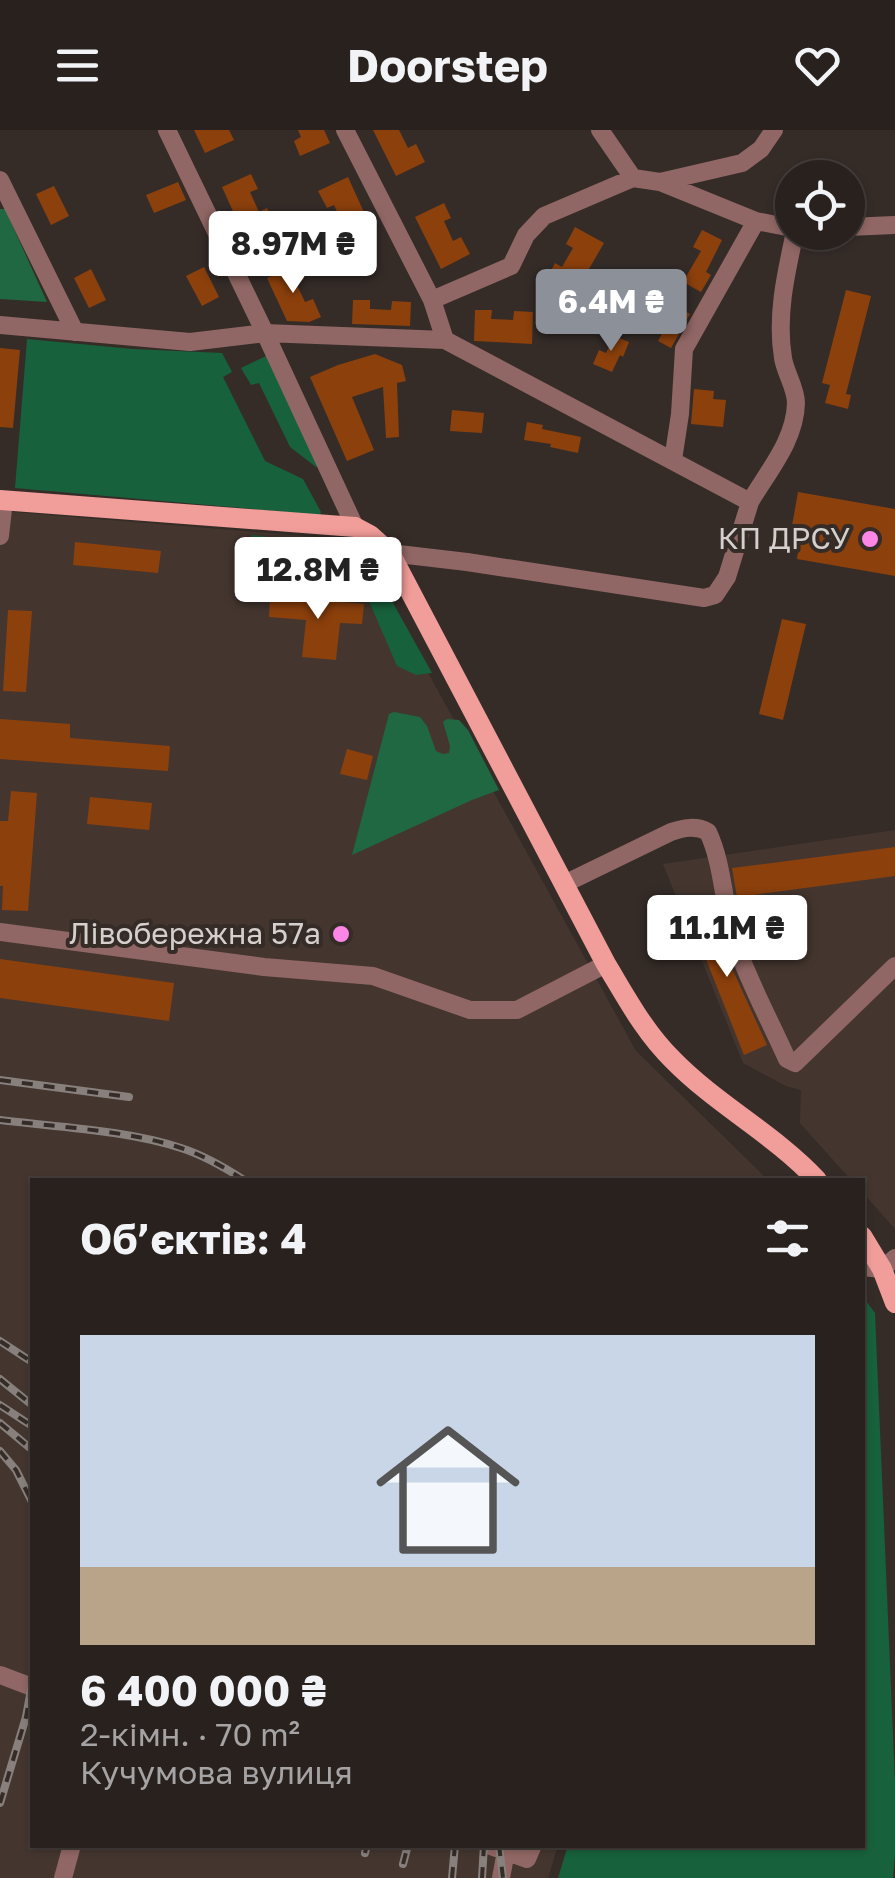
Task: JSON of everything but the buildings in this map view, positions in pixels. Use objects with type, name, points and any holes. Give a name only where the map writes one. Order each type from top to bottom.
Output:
[{"type":"main road","points":[[2,500],[354,528],[370,535],[390,553],[637,1016],[671,1059],[815,1178]]},
{"type":"main road","points":[[865,1241],[880,1265],[895,1303]]},
{"type":"street","points":[[167,130],[354,528]]},
{"type":"street","points":[[345,130],[432,300],[444,340]]},
{"type":"street","points":[[600,130],[633,178]]},
{"type":"street","points":[[660,182],[742,163],[762,149],[774,130]]},
{"type":"street","points":[[432,300],[511,266],[526,234],[544,216],[633,178],[660,182],[775,226]]},
{"type":"street","points":[[0,180],[75,332]]},
{"type":"street","points":[[673,460],[684,349],[756,221]]},
{"type":"street","points":[[865,226],[895,225]]},
{"type":"street","points":[[390,553],[704,598],[716,595],[727,577],[750,502],[775,466],[788,436],[796,402],[783,358],[781,319],[790,250]]},
{"type":"street","points":[[0,326],[190,342],[265,333],[444,340],[750,502]]},
{"type":"street","points":[[0,536],[2,500]]},
{"type":"street","points":[[564,884],[671,832],[689,828],[708,832],[737,947],[787,1059],[795,1063],[895,966]]},
{"type":"street","points":[[0,932],[264,967],[373,976],[470,1010],[517,1010],[606,964]]},
{"type":"street","points":[[0,1675],[30,1685]]},
{"type":"street","points":[[63,1878],[71,1848]]},
{"type":"street","points":[[501,1878],[497,1848],[527,1858],[532,1848]]},
{"type":"shaded area","points":[[0,511],[355,540],[636,1051],[766,1178],[30,1178],[30,1848],[557,1848],[548,1878],[0,1878]]},
{"type":"shaded area","points":[[895,830],[895,1229],[865,1195],[865,1178],[849,1178],[800,1123],[801,1090],[743,1063],[663,864]]},
{"type":"green space","points":[[0,209],[5,209],[47,302],[0,299]]},
{"type":"green space","points":[[27,339],[222,353],[232,372],[223,377],[265,461],[303,479],[320,515],[15,488]]},
{"type":"green space","points":[[266,356],[316,467],[290,447],[259,383],[251,385],[241,368]]},
{"type":"green space","points":[[251,535],[344,545],[373,567],[432,673],[416,675],[397,666],[362,585],[294,579],[274,564]]},
{"type":"green space","points":[[389,714],[420,717],[436,751],[443,754],[449,753],[450,746],[443,722],[459,720],[499,790],[352,855]]},
{"type":"green space","points":[[865,1300],[875,1313],[895,1782],[893,1878],[558,1878],[567,1848],[865,1848]]},
{"type":"railway","points":[[0,1080],[129,1097]]},
{"type":"railway","points":[[0,1120],[160,1142],[197,1154],[241,1178]]},
{"type":"railway","points":[[0,1341],[30,1361]]},
{"type":"railway","points":[[0,1379],[30,1403]]},
{"type":"railway","points":[[0,1405],[30,1425]]},
{"type":"railway","points":[[0,1423],[30,1448]]},
{"type":"railway","points":[[0,1451],[16,1470],[30,1498]]},
{"type":"railway","points":[[0,1803],[30,1695]]},
{"type":"railway","points":[[365,1853],[366,1848]]},
{"type":"railway","points":[[403,1864],[407,1848]]},
{"type":"railway","points":[[452,1878],[455,1848]]},
{"type":"railway","points":[[482,1878],[484,1848]]},
{"type":"railway","points":[[499,1848],[503,1878]]},
{"type":"place","name":"КП ДРСУ","points":[[870,539]]},
{"type":"place","name":"Лівобережна 57а","points":[[341,934]]}]
